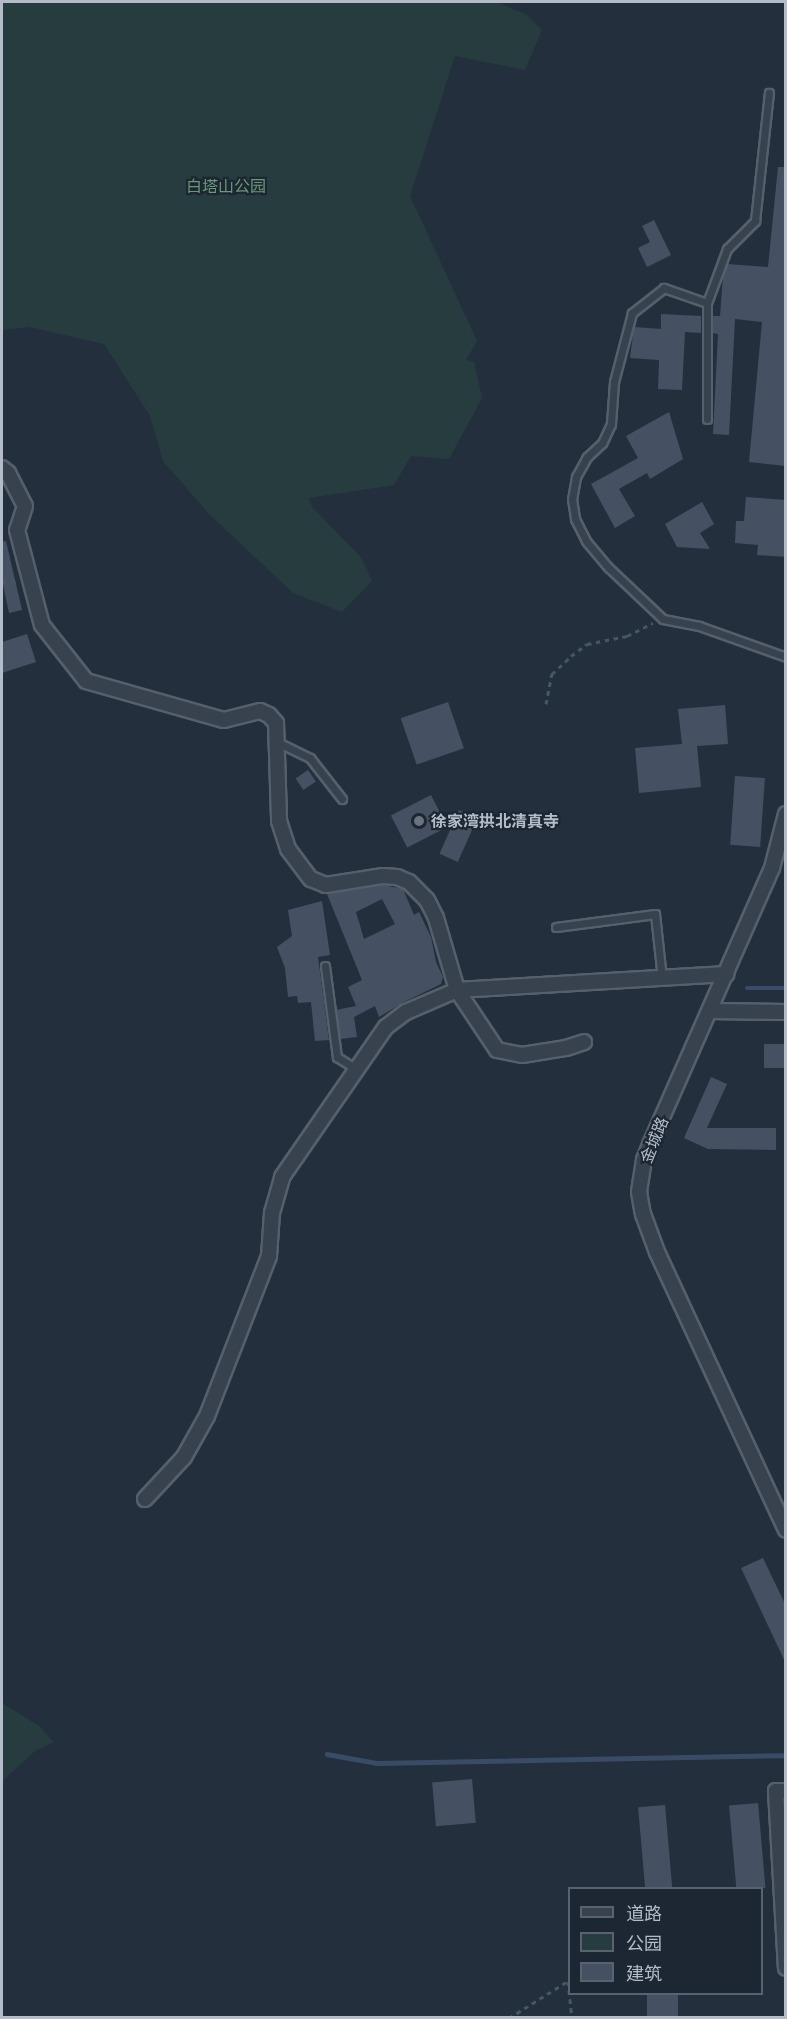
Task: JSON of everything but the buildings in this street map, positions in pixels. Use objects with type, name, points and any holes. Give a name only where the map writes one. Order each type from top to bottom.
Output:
[{"type":"street","points":[[2,468],[8,473],[25,506],[16,530],[42,625],[86,681],[224,720],[260,711],[269,715],[276,723],[279,821],[288,849],[311,879],[326,885],[383,876],[397,877],[409,882],[427,900],[436,918],[457,990],[497,1050],[522,1055],[566,1048],[584,1042]]},
{"type":"street","name":"金城路","points":[[786,814],[772,868],[644,1160],[639,1192],[643,1214],[657,1252],[786,1530]]},
{"type":"street","points":[[145,1499],[184,1457],[207,1416],[269,1256],[272,1213],[282,1177],[356,1070],[393,1022],[406,1012],[457,990],[727,974]]},
{"type":"street","points":[[710,1011],[786,1012]]},
{"type":"street","points":[[786,1791],[776,1791],[786,1968]]},
{"type":"lane","points":[[706,419],[707,303],[727,249],[755,220],[769,93]]},
{"type":"lane","points":[[707,303],[664,288],[632,313],[614,382],[611,424],[602,443],[587,457],[576,477],[572,499],[575,519],[586,541],[609,568],[663,619],[699,626],[786,657]]},
{"type":"lane","points":[[277,742],[310,758],[342,799]]},
{"type":"lane","points":[[555,927],[655,914],[662,978]]},
{"type":"lane","points":[[325,966],[337,1057],[356,1070]]},
{"type":"path","points":[[546,704],[552,674],[587,644],[627,636],[663,619]]},
{"type":"path","points":[[509,2018],[568,1981]]},
{"type":"path","points":[[570,1995],[572,2018]]},
{"type":"green space","name":"白塔山公园","points":[[2,2],[498,2],[527,15],[542,30],[525,70],[455,56],[410,196],[477,341],[466,360],[474,362],[482,398],[449,459],[411,456],[394,485],[309,498],[312,507],[361,557],[372,581],[342,612],[293,593],[208,513],[163,461],[150,416],[104,344],[29,327],[2,330]]},
{"type":"green space","points":[[2,1703],[39,1726],[54,1742],[35,1751],[2,1781]]},
{"type":"waterway","points":[[747,988],[786,988]]},
{"type":"waterway","points":[[327,1754],[377,1763],[786,1755]]},
{"type":"place","name":"徐家湾拱北清真寺","points":[[419,821]]}]
